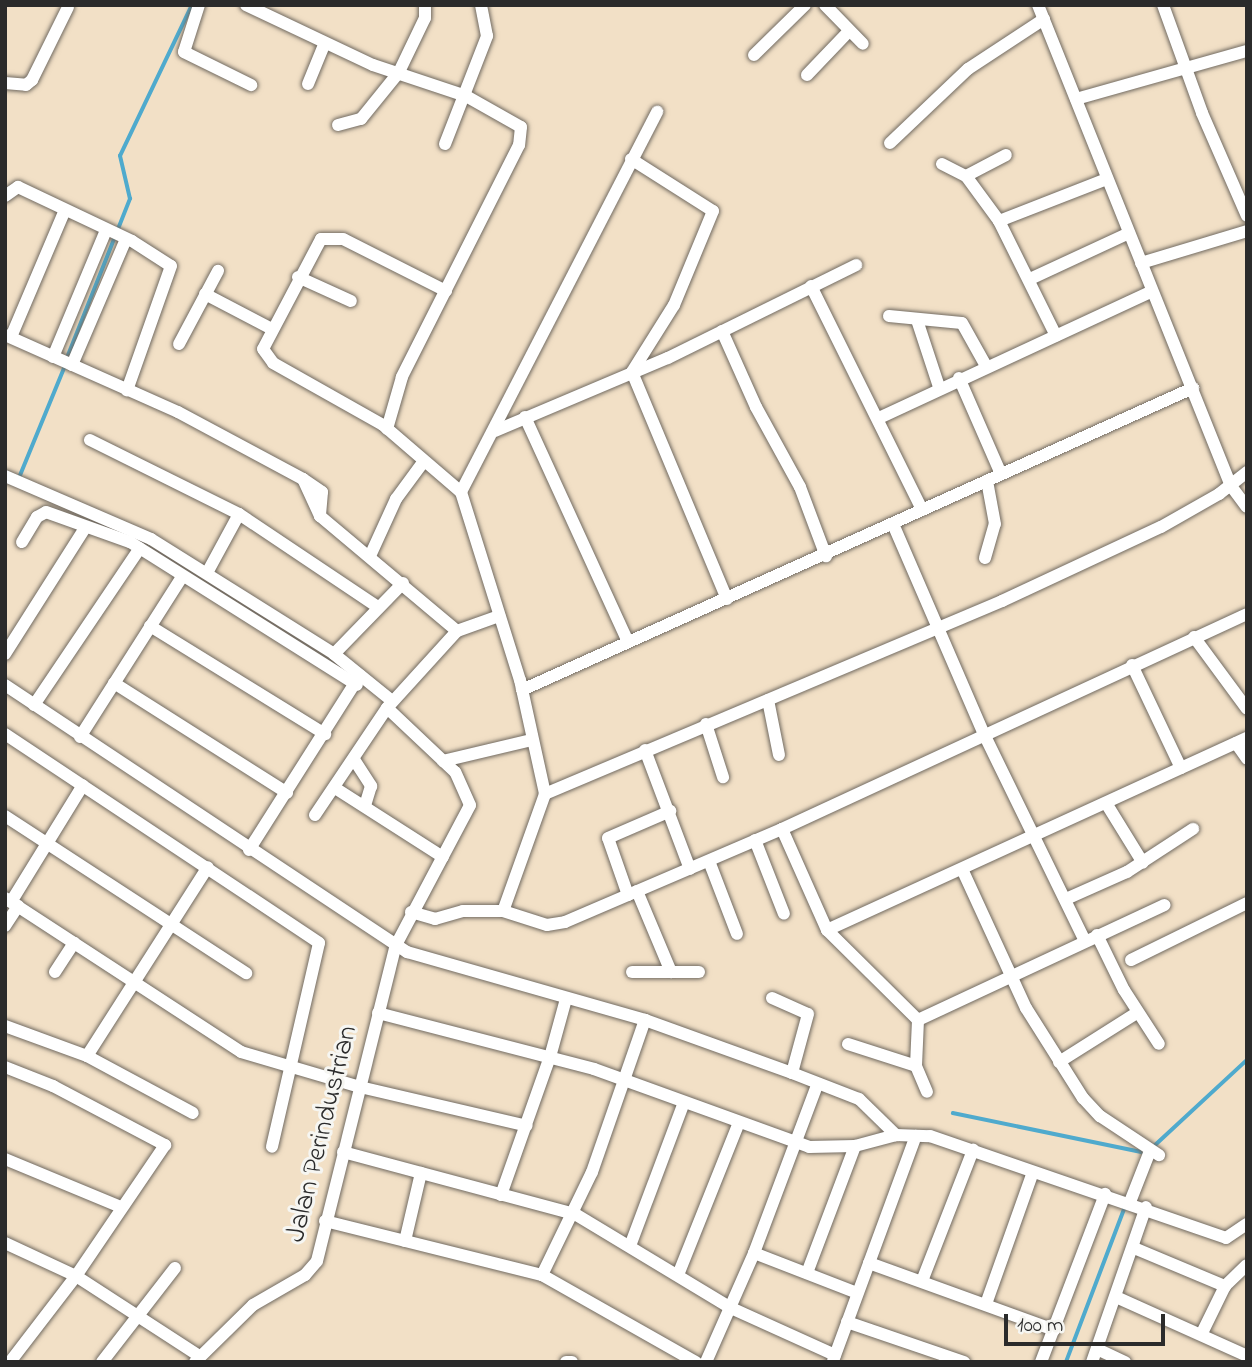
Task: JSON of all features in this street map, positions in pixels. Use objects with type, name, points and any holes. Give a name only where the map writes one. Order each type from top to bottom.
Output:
[{"type":"street","points":[[199,5],[184,52],[251,85]]},
{"type":"street","points":[[246,5],[324,45],[466,96],[517,121],[522,135],[402,377],[387,429]]},
{"type":"street","points":[[338,125],[361,119],[399,72],[425,18],[425,5]]},
{"type":"street","points":[[445,144],[466,96],[487,36],[481,5]]},
{"type":"street","points":[[754,55],[805,5]]},
{"type":"street","points":[[825,5],[863,44]]},
{"type":"street","points":[[1038,5],[1231,486],[1247,507]]},
{"type":"street","points":[[1163,5],[1247,216]]},
{"type":"street","points":[[5,83],[26,85],[32,80],[68,7]]},
{"type":"street","points":[[890,143],[968,69],[1044,19]]},
{"type":"street","points":[[807,75],[849,30]]},
{"type":"street","points":[[308,84],[324,45]]},
{"type":"street","points":[[1076,99],[1247,51]]},
{"type":"street","points":[[461,492],[495,431],[657,112]]},
{"type":"street","points":[[967,176],[1006,155]]},
{"type":"street","points":[[631,159],[713,211],[674,305],[632,372]]},
{"type":"street","points":[[942,164],[967,176],[999,221],[1056,335]]},
{"type":"street","points":[[999,221],[1107,179]]},
{"type":"street","points":[[5,196],[18,187],[64,212],[115,234],[172,269],[127,390]]},
{"type":"street","points":[[64,212],[8,336],[127,390],[303,479],[320,516],[370,555],[457,631]]},
{"type":"street","points":[[1141,263],[1247,231]]},
{"type":"street","points":[[1030,279],[1129,233]]},
{"type":"street","points":[[55,358],[115,234]]},
{"type":"street","points":[[71,364],[115,234]]},
{"type":"street","points":[[446,291],[364,249],[330,237],[317,243],[263,349],[267,359],[387,429],[461,492],[522,690],[545,794],[503,911]]},
{"type":"street","points":[[495,431],[722,331],[856,265]]},
{"type":"street","points":[[180,344],[218,271]]},
{"type":"street","points":[[298,277],[351,301]]},
{"type":"street","points":[[811,286],[845,360],[879,418],[922,510]]},
{"type":"street","points":[[879,418],[958,378],[1152,291]]},
{"type":"street","points":[[205,294],[272,329]]},
{"type":"street","points":[[890,316],[962,323],[986,366]]},
{"type":"street","points":[[916,320],[939,387]]},
{"type":"street","points":[[722,331],[800,487],[826,556]]},
{"type":"street","points":[[632,372],[727,599]]},
{"type":"street","points":[[958,378],[1001,474]]},
{"type":"street","points":[[522,690],[826,556],[1193,388]]},
{"type":"street","points":[[525,417],[628,642]]},
{"type":"street","points":[[90,440],[239,514],[378,607]]},
{"type":"street","points":[[370,555],[396,499],[424,461]]},
{"type":"street","points":[[545,794],[706,724],[937,630],[1161,527],[1231,486],[1247,472]]},
{"type":"street","points":[[12,479],[151,539],[334,654],[358,680]]},
{"type":"street","points":[[985,558],[995,524],[987,481]]},
{"type":"street","points":[[22,542],[37,517],[46,512],[140,548],[182,578],[358,680]]},
{"type":"street","points":[[207,573],[239,514]]},
{"type":"street","points":[[893,524],[983,732],[1066,899],[1159,1044]]},
{"type":"street","points":[[5,654],[85,528]]},
{"type":"street","points":[[34,705],[140,548]]},
{"type":"street","points":[[80,737],[182,578]]},
{"type":"street","points":[[334,654],[403,583]]},
{"type":"street","points":[[411,912],[435,919],[463,911],[503,911],[547,925],[565,922],[782,829],[983,732],[1247,614]]},
{"type":"street","points":[[315,815],[355,761],[390,704],[457,631],[499,616]]},
{"type":"street","points":[[150,626],[325,734]]},
{"type":"street","points":[[1194,637],[1247,709]]},
{"type":"street","points":[[1132,665],[1181,768]]},
{"type":"street","points":[[249,850],[358,680]]},
{"type":"street","name":"Jalan Perindustrian","points":[[197,1359],[253,1304],[311,1270],[320,1251],[325,1221],[396,945],[411,912],[470,805],[463,782],[390,704],[358,680]]},
{"type":"street","points":[[114,682],[287,793]]},
{"type":"street","points":[[5,685],[249,850],[417,958],[645,1020],[792,1073],[817,1085],[859,1099],[896,1135]]},
{"type":"street","points":[[768,700],[779,755]]},
{"type":"street","points":[[706,724],[723,777]]},
{"type":"street","points":[[5,734],[320,943],[293,1069],[272,1147]]},
{"type":"street","points":[[443,761],[532,740]]},
{"type":"street","points":[[827,930],[1241,740],[1247,759]]},
{"type":"street","points":[[645,750],[690,869]]},
{"type":"street","points":[[355,761],[371,786],[365,806]]},
{"type":"street","points":[[5,926],[11,902],[83,785]]},
{"type":"street","points":[[335,788],[443,857]]},
{"type":"street","points":[[1106,803],[1143,863]]},
{"type":"street","points":[[670,811],[608,838],[671,972]]},
{"type":"street","points":[[5,816],[246,973]]},
{"type":"street","points":[[782,829],[827,930],[918,1020],[916,1066],[927,1092]]},
{"type":"street","points":[[1066,899],[1143,863],[1193,829]]},
{"type":"street","points":[[755,840],[784,914]]},
{"type":"street","points":[[709,861],[737,934]]},
{"type":"street","points":[[87,1056],[208,867]]},
{"type":"street","points":[[962,869],[1012,976],[1059,1062],[1090,1108],[1151,1151],[1128,1201]]},
{"type":"street","points":[[11,902],[241,1052],[360,1087],[527,1126]]},
{"type":"street","points":[[1131,960],[1247,903]]},
{"type":"street","points":[[918,1020],[1165,905]]},
{"type":"street","points":[[55,972],[74,943]]},
{"type":"street","points":[[632,972],[699,972]]},
{"type":"street","points":[[772,998],[808,1014],[792,1073]]},
{"type":"street","points":[[501,1195],[550,1058],[566,999]]},
{"type":"street","points":[[378,1013],[624,1080],[683,1105],[796,1144],[818,1149],[855,1146],[896,1135],[916,1136],[973,1150],[1146,1207],[1226,1238],[1247,1224]]},
{"type":"street","points":[[1059,1062],[1138,1013]]},
{"type":"street","points":[[542,1275],[575,1214],[645,1020]]},
{"type":"street","points":[[5,1026],[87,1056],[193,1113]]},
{"type":"street","points":[[848,1044],[916,1066]]},
{"type":"street","points":[[5,1067],[53,1086],[165,1144],[76,1276],[10,1362]]},
{"type":"street","points":[[706,1362],[754,1253],[817,1085]]},
{"type":"street","points":[[630,1246],[683,1105]]},
{"type":"street","points":[[678,1275],[738,1125]]},
{"type":"street","points":[[343,1152],[575,1214],[731,1308],[834,1358],[916,1136]]},
{"type":"street","points":[[807,1273],[855,1146]]},
{"type":"street","points":[[922,1281],[973,1150]]},
{"type":"street","points":[[5,1159],[121,1207]]},
{"type":"street","points":[[986,1304],[1034,1172]]},
{"type":"street","points":[[405,1241],[421,1173]]},
{"type":"street","points":[[1041,1362],[1105,1194]]},
{"type":"street","points":[[1125,1362],[1094,1356],[1134,1248],[1146,1207]]},
{"type":"street","points":[[325,1221],[542,1275],[696,1362]]},
{"type":"street","points":[[5,1243],[76,1276],[137,1315],[197,1359]]},
{"type":"street","points":[[1134,1248],[1225,1286]]},
{"type":"street","points":[[754,1253],[857,1293]]},
{"type":"street","points":[[869,1263],[1054,1330]]},
{"type":"street","points":[[1202,1334],[1225,1286],[1247,1265]]},
{"type":"street","points":[[102,1362],[175,1268]]},
{"type":"street","points":[[1116,1297],[1247,1356]]},
{"type":"street","points":[[847,1322],[964,1362]]},
{"type":"street","points":[[566,1362],[572,1362]]},
{"type":"waterway","points":[[67,358],[130,199],[120,156],[192,5]]},
{"type":"waterway","points":[[19,478],[65,366]]},
{"type":"waterway","points":[[1153,1147],[1247,1060]]},
{"type":"waterway","points":[[953,1113],[1146,1153]]},
{"type":"waterway","points":[[1066,1362],[1125,1207]]}]
